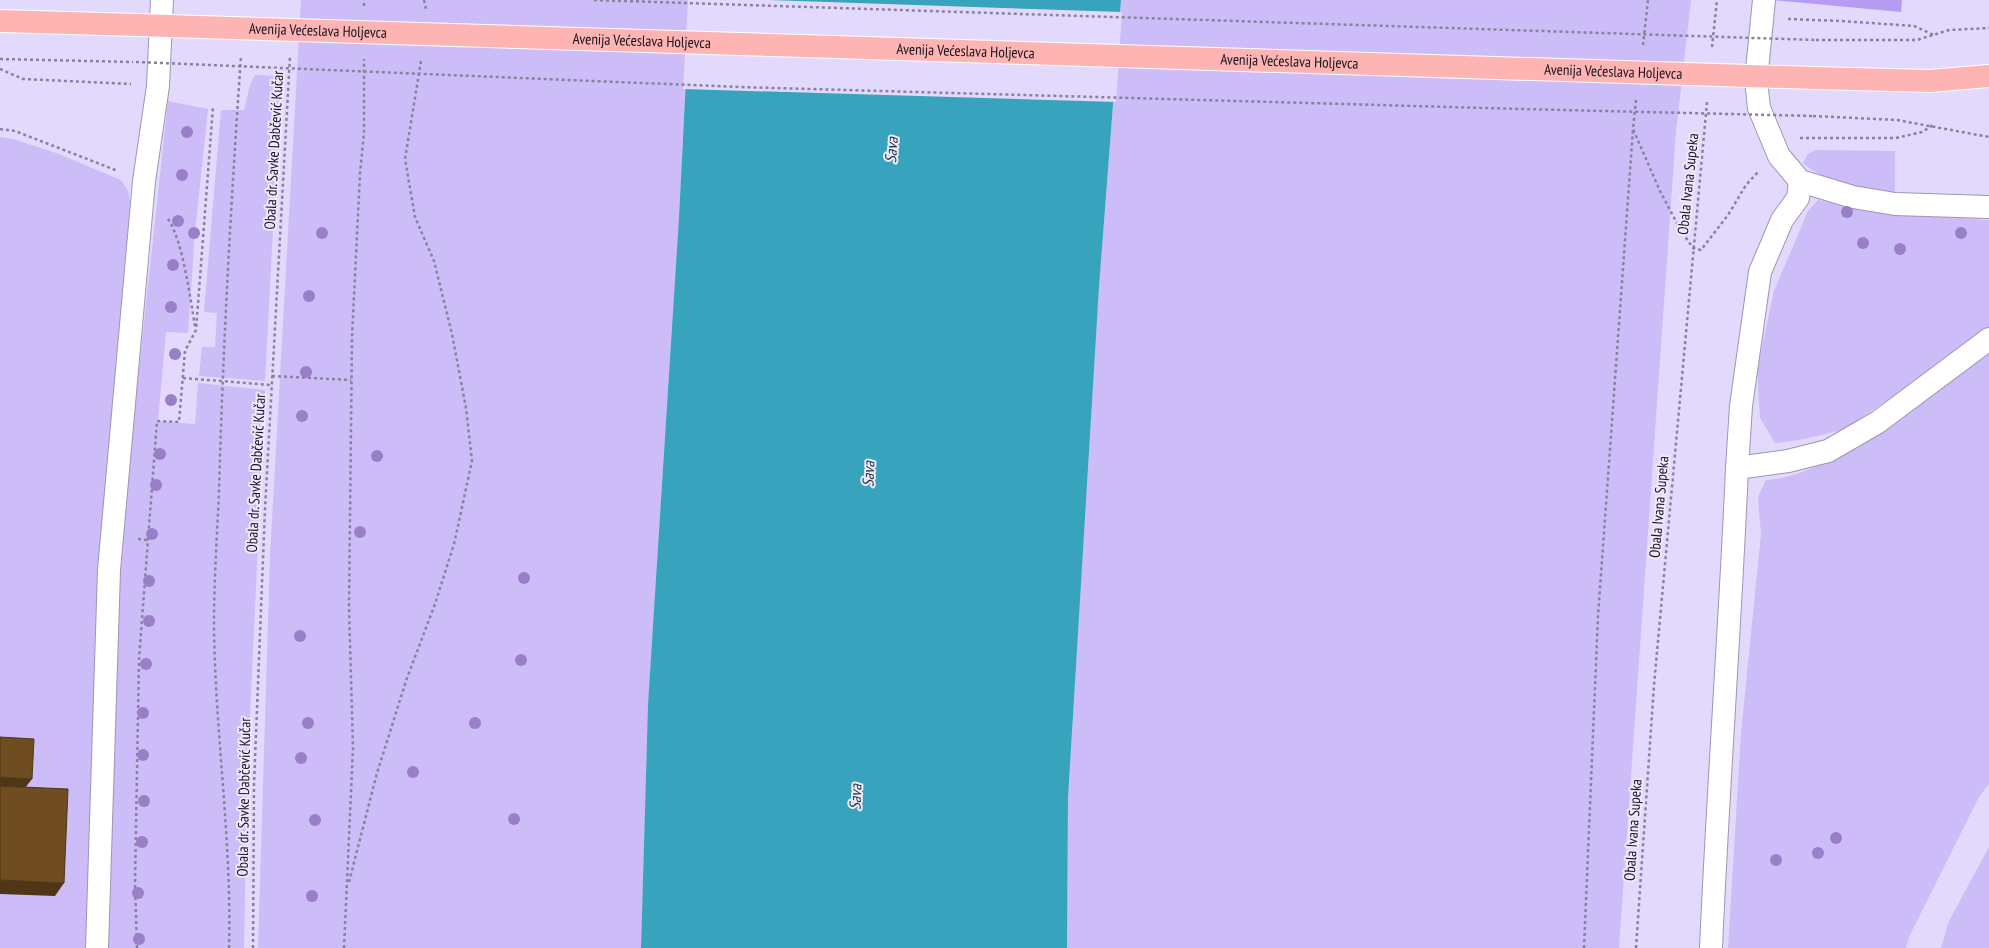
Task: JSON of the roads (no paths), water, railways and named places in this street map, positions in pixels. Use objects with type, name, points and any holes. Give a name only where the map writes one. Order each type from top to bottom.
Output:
[{"type":"main road","name":"Avenija Većeslava Holjevca","points":[[0,21],[1814,78],[1930,81],[1989,76]]},
{"type":"main road","name":"Avenija Većeslava Holjevca","points":[[1930,81],[1989,90]]},
{"type":"street","points":[[97,948],[109,570],[144,181],[158,86],[162,0]]},
{"type":"street","points":[[1764,0],[1756,80],[1759,108],[1779,156],[1800,181],[1853,197],[1895,204],[1989,207]]},
{"type":"street","points":[[1711,948],[1718,792],[1733,566],[1741,406],[1760,272],[1782,220],[1798,198],[1800,181]]},
{"type":"street","points":[[1737,468],[1788,461],[1828,451],[1878,422],[1989,339]]},
{"type":"water","name":"Sava","points":[[690,0],[1121,0],[1099,287],[1068,798],[1067,948],[641,948],[648,704],[679,217]]}]
